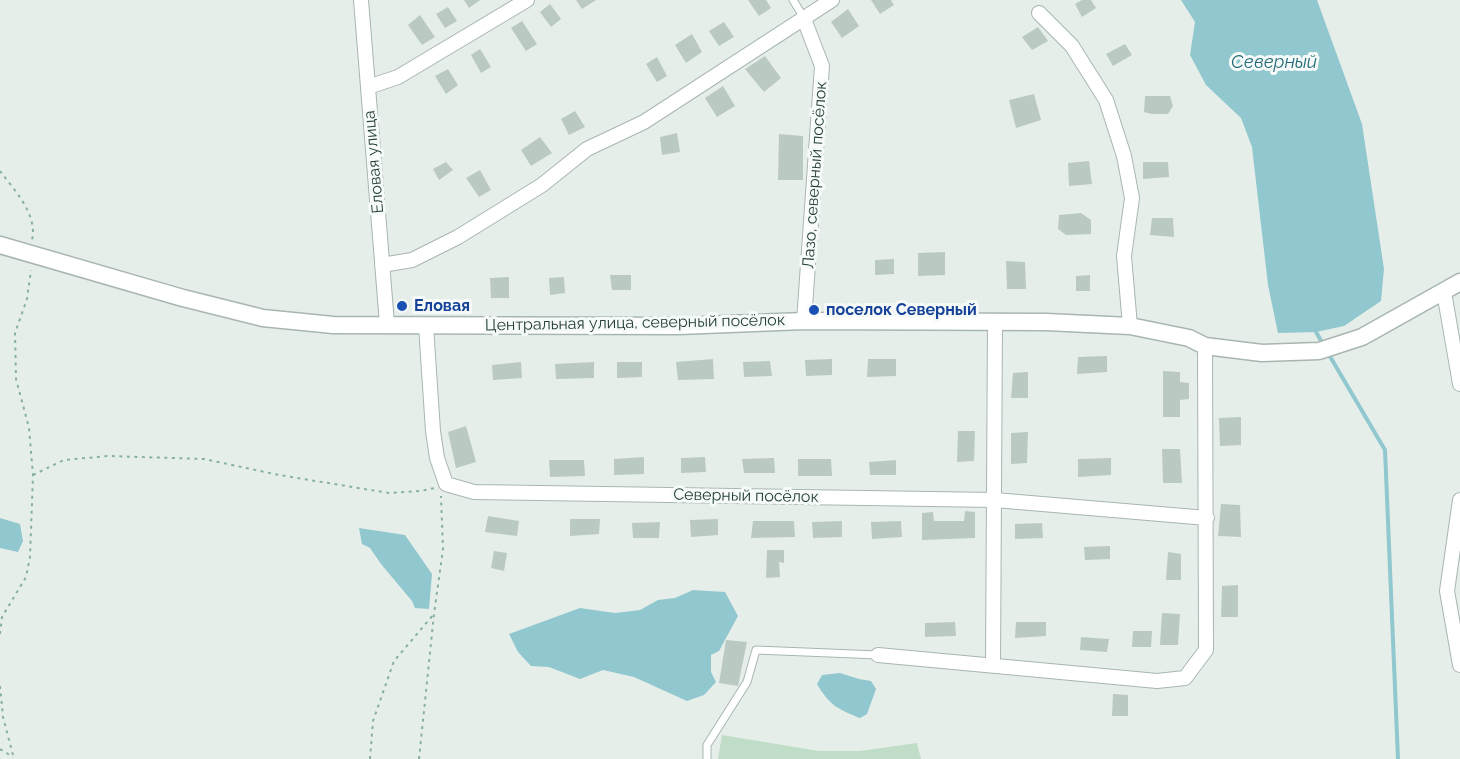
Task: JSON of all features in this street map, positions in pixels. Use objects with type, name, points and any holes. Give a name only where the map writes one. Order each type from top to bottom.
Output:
[{"type":"street","name":"Еловая улица","points":[[361,0],[387,324]]},
{"type":"street","points":[[368,87],[398,77],[526,0]]},
{"type":"street","points":[[382,265],[412,260],[458,237],[542,185],[586,149],[644,122],[832,0]]},
{"type":"street","points":[[1039,12],[1072,46],[1106,100],[1124,156],[1132,198],[1124,256],[1130,326]]},
{"type":"street","name":"Лазо, северный посёлок","points":[[804,19],[822,66],[804,321]]},
{"type":"street","name":"Центральная улица, северный посёлок","points":[[0,245],[183,298],[263,318],[333,325],[679,326],[804,321],[994,321],[1130,326],[1189,338],[1204,346],[1262,354],[1328,348],[1362,337],[1460,282]]},
{"type":"street","points":[[1444,292],[1460,384]]},
{"type":"street","points":[[993,665],[994,321]]},
{"type":"street","name":"Северный посёлок","points":[[426,326],[437,458],[446,484],[456,488],[474,492],[995,500],[1207,518]]},
{"type":"street","points":[[878,655],[1158,681],[1185,678],[1206,650],[1207,518],[1204,346]]},
{"type":"street","points":[[1460,500],[1447,591],[1460,665]]},
{"type":"lane","name":"Лазо, северный посёлок","points":[[793,0],[804,19]]},
{"type":"lane","points":[[707,759],[707,745],[747,682],[756,650],[878,655]]},
{"type":"path","points":[[0,171],[24,204],[34,231],[27,299],[15,333],[16,379],[28,428],[33,476],[30,557],[26,577],[2,617],[0,634]]},
{"type":"path","points":[[33,476],[64,460],[120,456],[204,459],[389,493],[441,487],[443,549],[419,759]]},
{"type":"path","points":[[370,759],[373,721],[394,662],[434,614]]},
{"type":"path","points":[[0,686],[3,717],[13,758]]},
{"type":"path","points":[[0,723],[3,717]]},
{"type":"path","points":[[0,749],[13,758]]},
{"type":"green space","points":[[722,735],[819,751],[860,751],[917,743],[921,759],[718,759]]},
{"type":"water","name":"Северный","points":[[1181,0],[1317,0],[1362,124],[1384,269],[1381,301],[1344,326],[1316,332],[1278,333],[1268,285],[1252,147],[1241,118],[1206,85],[1190,55],[1195,22]]},
{"type":"water","points":[[0,518],[20,524],[23,541],[18,552],[0,548]]},
{"type":"water","points":[[359,528],[405,535],[432,574],[429,609],[415,608],[412,601],[370,548],[362,544]]},
{"type":"water","points":[[693,590],[725,592],[738,616],[719,651],[711,655],[711,672],[716,682],[704,695],[687,701],[634,677],[603,670],[580,679],[549,667],[531,666],[518,652],[509,634],[580,608],[615,613],[640,610],[658,600],[675,598]]},
{"type":"water","points":[[840,673],[871,681],[876,689],[867,714],[860,718],[835,706],[817,684],[822,675]]},
{"type":"building","points":[[464,0],[480,0],[469,8]]},
{"type":"building","points":[[576,0],[596,0],[582,9]]},
{"type":"building","points":[[748,0],[766,0],[771,8],[759,16]]},
{"type":"building","points":[[871,0],[891,0],[894,5],[880,14]]},
{"type":"building","points":[[1082,0],[1091,0],[1096,8],[1082,17],[1075,4]]},
{"type":"building","points":[[550,4],[561,19],[551,27],[540,12]]},
{"type":"building","points":[[448,7],[457,21],[445,28],[436,14]]},
{"type":"building","points":[[848,9],[859,26],[842,38],[831,22]]},
{"type":"building","points":[[420,15],[435,37],[422,45],[408,25]]},
{"type":"building","points":[[522,21],[537,44],[526,51],[511,28]]},
{"type":"building","points":[[724,22],[734,37],[719,46],[709,31]]},
{"type":"building","points":[[1038,27],[1048,41],[1032,50],[1022,37]]},
{"type":"building","points":[[692,34],[702,52],[686,63],[675,45]]},
{"type":"building","points":[[1125,44],[1132,55],[1113,66],[1106,54]]},
{"type":"building","points":[[480,49],[491,67],[481,73],[471,55]]},
{"type":"building","points":[[765,56],[781,78],[764,92],[745,69]]},
{"type":"building","points":[[657,57],[667,76],[657,82],[646,64]]},
{"type":"building","points":[[448,69],[458,85],[446,94],[435,76]]},
{"type":"building","points":[[723,86],[735,106],[717,117],[705,98]]},
{"type":"building","points":[[1034,94],[1041,120],[1016,128],[1009,100]]},
{"type":"building","points":[[1145,96],[1170,96],[1173,106],[1168,114],[1144,112]]},
{"type":"building","points":[[575,111],[585,127],[569,135],[561,119]]},
{"type":"building","points":[[677,133],[680,152],[662,155],[660,137]]},
{"type":"building","points":[[779,134],[803,136],[803,180],[778,180]]},
{"type":"building","points":[[540,137],[552,153],[531,166],[521,150]]},
{"type":"building","points":[[1089,161],[1092,184],[1069,186],[1068,163]]},
{"type":"building","points":[[446,162],[453,170],[439,180],[433,169]]},
{"type":"building","points":[[1143,162],[1168,162],[1169,177],[1143,179]]},
{"type":"building","points":[[480,170],[491,190],[479,197],[466,178]]},
{"type":"building","points":[[1081,213],[1091,220],[1091,234],[1066,235],[1058,229],[1059,215]]},
{"type":"building","points":[[1152,218],[1173,218],[1174,237],[1150,235]]},
{"type":"building","points":[[945,252],[945,275],[918,276],[918,253]]},
{"type":"building","points":[[894,259],[894,274],[875,275],[875,260]]},
{"type":"building","points":[[1006,261],[1025,262],[1026,289],[1007,289]]},
{"type":"building","points":[[610,275],[631,275],[631,290],[612,290]]},
{"type":"building","points":[[1090,275],[1090,291],[1076,291],[1076,276]]},
{"type":"building","points":[[509,277],[509,298],[491,298],[490,278]]},
{"type":"building","points":[[564,277],[565,293],[550,295],[549,278]]},
{"type":"building","points":[[1107,356],[1107,372],[1077,374],[1078,357]]},
{"type":"building","points":[[713,359],[714,379],[678,380],[676,362]]},
{"type":"building","points":[[832,359],[832,375],[806,376],[805,360]]},
{"type":"building","points":[[868,359],[896,359],[896,376],[867,377]]},
{"type":"building","points":[[770,361],[772,376],[744,377],[743,362]]},
{"type":"building","points":[[521,362],[522,378],[493,380],[492,365]]},
{"type":"building","points":[[594,362],[594,378],[556,379],[555,364]]},
{"type":"building","points":[[617,362],[642,362],[642,377],[617,378]]},
{"type":"building","points":[[1163,371],[1180,372],[1180,382],[1189,383],[1189,399],[1180,400],[1180,417],[1163,417]]},
{"type":"building","points":[[1028,372],[1028,398],[1011,398],[1013,373]]},
{"type":"building","points":[[1241,417],[1241,445],[1220,446],[1219,418]]},
{"type":"building","points":[[466,426],[476,462],[456,468],[448,432]]},
{"type":"building","points":[[958,431],[975,431],[974,461],[957,462]]},
{"type":"building","points":[[1028,432],[1027,463],[1011,464],[1011,433]]},
{"type":"building","points":[[1162,449],[1180,449],[1182,483],[1163,483]]},
{"type":"building","points":[[644,457],[644,474],[614,475],[614,459]]},
{"type":"building","points":[[705,457],[706,472],[681,473],[681,458]]},
{"type":"building","points":[[774,458],[775,473],[744,473],[742,459]]},
{"type":"building","points":[[1111,458],[1111,475],[1078,477],[1078,459]]},
{"type":"building","points":[[798,459],[831,459],[832,476],[798,476]]},
{"type":"building","points":[[549,460],[584,460],[585,476],[550,477]]},
{"type":"building","points":[[896,460],[896,475],[870,475],[869,462]]},
{"type":"building","points":[[1221,504],[1240,505],[1241,537],[1218,536]]},
{"type":"building","points":[[965,511],[975,512],[975,538],[922,540],[922,513],[933,512],[934,521],[964,521]]},
{"type":"building","points":[[488,516],[519,521],[517,536],[485,532]]},
{"type":"building","points":[[570,519],[600,519],[599,534],[570,536]]},
{"type":"building","points":[[718,519],[718,535],[691,537],[690,520]]},
{"type":"building","points":[[753,521],[794,521],[795,537],[751,538]]},
{"type":"building","points":[[842,521],[842,537],[813,538],[812,522]]},
{"type":"building","points":[[901,521],[902,537],[872,539],[871,522]]},
{"type":"building","points":[[660,522],[659,538],[633,538],[632,523]]},
{"type":"building","points":[[1042,523],[1043,538],[1015,539],[1015,524]]},
{"type":"building","points":[[1110,546],[1110,559],[1085,560],[1084,547]]},
{"type":"building","points":[[767,550],[784,550],[784,563],[779,562],[780,577],[766,578]]},
{"type":"building","points":[[494,551],[507,553],[504,571],[491,568]]},
{"type":"building","points":[[1168,552],[1181,554],[1181,580],[1166,580]]},
{"type":"building","points":[[1238,585],[1238,617],[1221,617],[1222,586]]},
{"type":"building","points":[[1162,613],[1180,614],[1178,645],[1160,645]]},
{"type":"building","points":[[955,622],[956,636],[925,637],[925,623]]},
{"type":"building","points":[[1016,622],[1046,622],[1046,636],[1015,638]]},
{"type":"building","points":[[1133,631],[1152,631],[1151,647],[1132,647]]},
{"type":"building","points":[[1081,637],[1109,639],[1107,652],[1080,650]]},
{"type":"building","points":[[726,640],[747,642],[738,686],[719,683]]},
{"type":"building","points":[[1113,694],[1128,695],[1128,716],[1112,716]]},
{"type":"waterway","points":[[1316,332],[1323,344]]},
{"type":"waterway","points":[[1328,353],[1385,450],[1398,759]]},
{"type":"place","name":"Еловая","points":[[402,306]]},
{"type":"place","name":"поселок Северный","points":[[814,310]]}]
